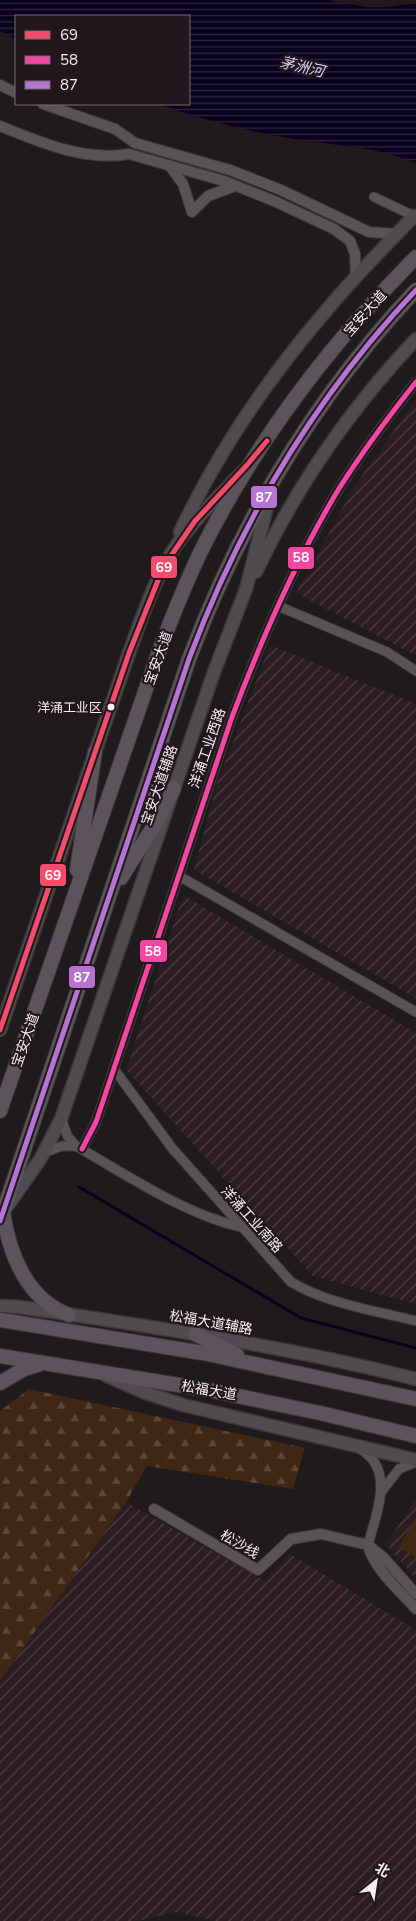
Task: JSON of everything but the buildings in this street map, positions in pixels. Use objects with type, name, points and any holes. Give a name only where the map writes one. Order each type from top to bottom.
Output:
[{"type":"main road","points":[[0,1030],[136,633],[166,563],[200,493],[244,418],[313,326],[397,234],[415,217]]},
{"type":"main road","name":"宝安大道","points":[[0,1112],[182,592],[216,524],[286,412],[340,341],[416,257]]},
{"type":"main road","name":"宝安大道","points":[[2,1217],[197,637],[235,549],[279,469],[306,426],[350,366],[416,290]]},
{"type":"main road","points":[[240,606],[270,544],[324,455],[373,388],[416,339]]},
{"type":"main road","points":[[166,563],[195,522],[238,476],[267,441]]},
{"type":"main road","name":"宝安大道辅路","points":[[2,1217],[33,1172],[61,1119],[214,672],[240,606],[264,514],[279,469]]},
{"type":"main road","points":[[71,907],[95,752]]},
{"type":"main road","points":[[103,914],[118,884],[160,816],[174,788]]},
{"type":"main road","points":[[0,1086],[18,1060]]},
{"type":"main road","points":[[2,1217],[11,1246],[27,1282],[43,1298],[69,1314]]},
{"type":"main road","name":"松福大道辅路","points":[[0,1306],[69,1314],[194,1334],[317,1357],[416,1379]]},
{"type":"main road","points":[[0,1320],[203,1353],[416,1399]]},
{"type":"main road","points":[[194,1334],[241,1358],[258,1364]]},
{"type":"main road","name":"松福大道","points":[[0,1356],[249,1398],[416,1436]]},
{"type":"main road","points":[[0,1383],[24,1369],[43,1363]]},
{"type":"main road","points":[[98,1372],[146,1393],[183,1406],[352,1444],[416,1461]]},
{"type":"street","points":[[0,85],[15,92]]},
{"type":"street","points":[[45,105],[115,129],[136,143],[230,170],[281,190],[369,232],[397,234]]},
{"type":"street","points":[[0,126],[46,144],[86,154],[114,157],[129,154],[235,186],[274,201],[334,229],[350,241],[355,254],[356,278]]},
{"type":"street","points":[[169,165],[183,184],[192,212],[208,196],[235,186]]},
{"type":"street","points":[[374,197],[415,217]]},
{"type":"street","name":"洋涌工业西路","points":[[79,1148],[96,1122],[248,674],[298,564],[340,487],[416,382]]},
{"type":"street","points":[[278,606],[376,647],[396,657],[416,671]]},
{"type":"street","points":[[179,876],[416,1012]]},
{"type":"street","name":"洋涌工业南路","points":[[114,1068],[172,1148],[285,1276],[307,1291],[322,1297],[416,1321]]},
{"type":"street","points":[[61,1119],[68,1137],[79,1148],[190,1210],[218,1221],[241,1227]]},
{"type":"street","points":[[45,1152],[62,1146],[79,1148]]},
{"type":"street","points":[[352,1444],[370,1456],[381,1480],[382,1492],[368,1544],[370,1552],[378,1566],[416,1609]]},
{"type":"street","points":[[382,1492],[399,1469],[416,1461]]},
{"type":"street","name":"松沙线","points":[[154,1509],[258,1570],[291,1539],[321,1534],[368,1544]]},
{"type":"street","points":[[368,1544],[384,1558],[416,1594]]},
{"type":"shaded area","points":[[416,399],[416,656],[296,593],[354,487]]},
{"type":"shaded area","points":[[270,645],[416,704],[416,998],[194,870],[216,786]]},
{"type":"shaded area","points":[[183,895],[416,1033],[416,1304],[313,1276],[126,1070]]},
{"type":"shaded area","points":[[416,1498],[416,1579],[386,1545]]},
{"type":"shaded area","points":[[126,1502],[263,1580],[290,1554],[416,1630],[416,1921],[216,1921],[176,1912],[138,1921],[0,1921],[0,1681]]},
{"type":"green space","points":[[29,1389],[305,1448],[293,1489],[147,1466],[126,1502],[0,1681],[0,1411]]},
{"type":"green space","points":[[416,1517],[416,1557],[399,1548]]},
{"type":"water","name":"茅洲河","points":[[0,0],[328,0],[367,7],[387,7],[416,3],[416,163],[368,149],[288,138],[239,128],[162,105],[190,105],[190,15],[15,15],[15,38],[0,31]]},
{"type":"waterway","points":[[79,1187],[301,1318],[416,1348]]},
{"type":"transit line","name":"87","points":[[0,1221],[189,659],[232,558],[284,463],[313,418],[379,331],[416,290]]},
{"type":"transit line","name":"58","points":[[82,1149],[96,1122],[232,717],[268,628],[294,571],[340,487],[376,434],[416,382]]},
{"type":"transit line","name":"69","points":[[0,1030],[129,653],[159,578],[166,563],[195,521],[267,441]]},
{"type":"place","name":"洋涌工业区","points":[[111,707]]}]
